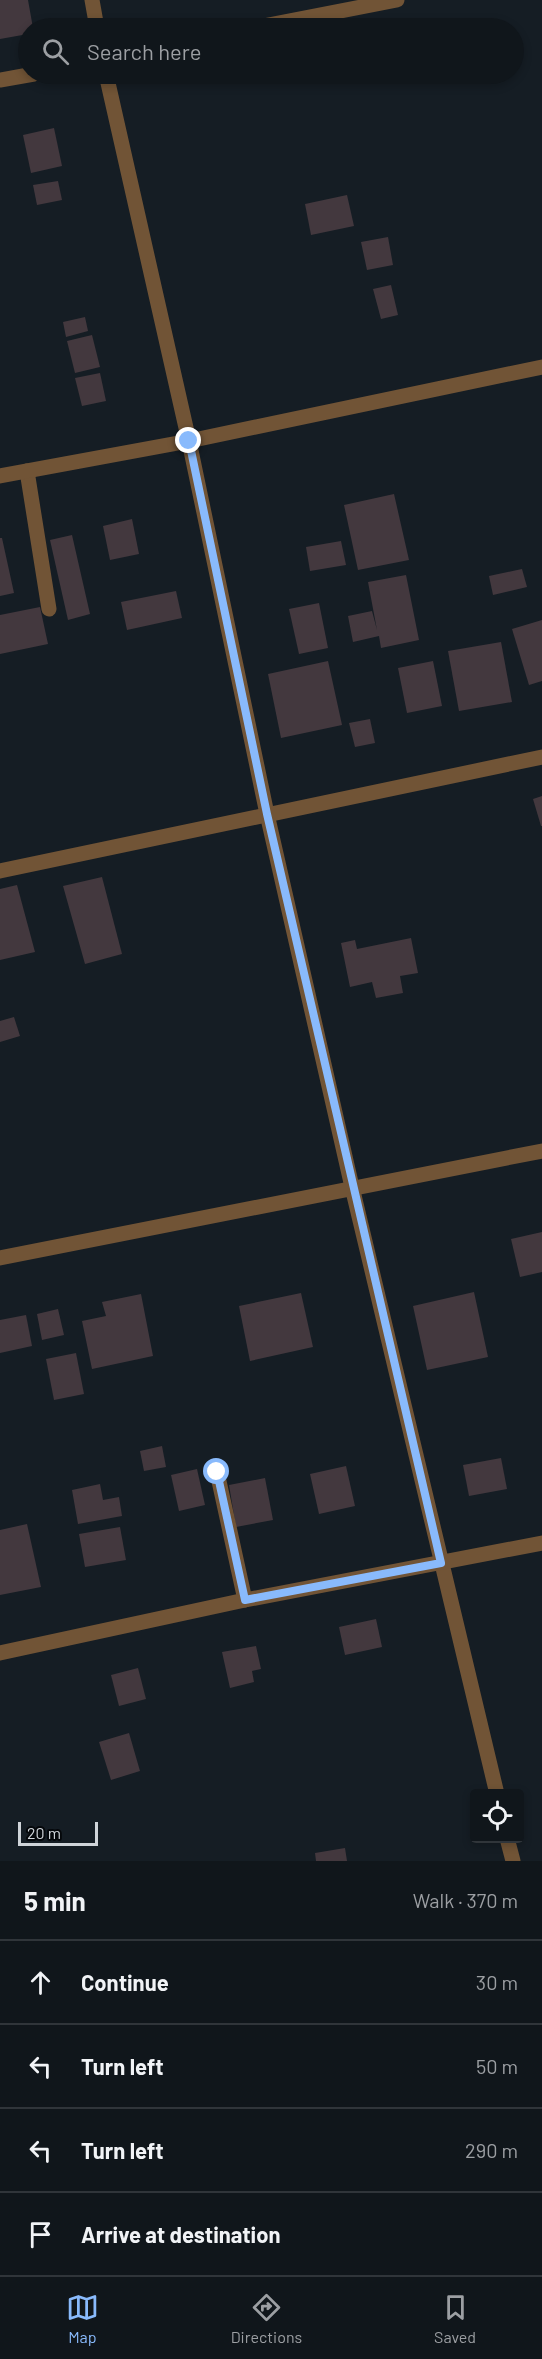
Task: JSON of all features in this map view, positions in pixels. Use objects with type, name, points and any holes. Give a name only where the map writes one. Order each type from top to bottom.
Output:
[{"type":"street","points":[[92,0],[95,18]]},
{"type":"street","points":[[305,18],[397,0]]},
{"type":"street","points":[[0,80],[18,77]]},
{"type":"street","points":[[108,84],[189,441],[267,814],[352,1187],[495,1789]]},
{"type":"street","points":[[0,476],[189,441],[542,367]]},
{"type":"street","points":[[27,471],[49,609]]},
{"type":"street","points":[[0,871],[542,757]]},
{"type":"street","points":[[0,1258],[542,1151]]},
{"type":"street","points":[[217,1472],[245,1600]]},
{"type":"street","points":[[0,1653],[245,1600],[542,1543]]},
{"type":"street","points":[[508,1843],[513,1861]]},
{"type":"building","points":[[0,0],[28,0],[31,18],[18,18],[18,36],[0,39]]},
{"type":"building","points":[[54,128],[62,166],[31,173],[23,135]]},
{"type":"building","points":[[58,181],[62,200],[37,205],[33,185]]},
{"type":"building","points":[[347,195],[354,226],[311,235],[305,204]]},
{"type":"building","points":[[388,237],[393,265],[367,270],[361,242]]},
{"type":"building","points":[[391,285],[398,315],[381,319],[373,289]]},
{"type":"building","points":[[85,317],[88,331],[66,337],[63,322]]},
{"type":"building","points":[[92,335],[100,367],[75,373],[67,341]]},
{"type":"building","points":[[100,373],[106,401],[82,406],[75,378]]},
{"type":"building","points":[[394,494],[409,560],[358,570],[344,505]]},
{"type":"building","points":[[132,519],[139,554],[110,560],[103,526]]},
{"type":"building","points":[[72,535],[90,614],[68,620],[50,540]]},
{"type":"building","points":[[0,538],[2,538],[14,593],[0,596]]},
{"type":"building","points":[[341,541],[346,565],[310,571],[306,547]]},
{"type":"building","points":[[522,569],[527,587],[493,595],[489,576]]},
{"type":"building","points":[[406,575],[419,640],[381,648],[379,636],[353,642],[348,616],[372,611],[377,630],[368,582]]},
{"type":"building","points":[[176,591],[182,618],[127,630],[121,602]]},
{"type":"building","points":[[319,603],[328,648],[299,654],[289,609]]},
{"type":"building","points":[[40,607],[48,644],[0,654],[0,615]]},
{"type":"building","points":[[542,620],[542,681],[529,685],[512,629]]},
{"type":"building","points":[[501,642],[512,702],[459,711],[448,651]]},
{"type":"building","points":[[328,661],[342,725],[281,738],[268,674]]},
{"type":"building","points":[[433,661],[442,706],[407,713],[398,668]]},
{"type":"building","points":[[370,719],[375,743],[355,747],[349,723]]},
{"type":"building","points":[[542,796],[542,826],[541,826],[533,799]]},
{"type":"building","points":[[102,877],[122,954],[85,964],[63,886]]},
{"type":"building","points":[[17,885],[35,952],[0,960],[0,889]]},
{"type":"building","points":[[411,938],[418,973],[400,976],[403,993],[376,998],[372,982],[350,987],[341,943],[355,940],[357,949]]},
{"type":"building","points":[[14,1017],[20,1036],[0,1042],[0,1021]]},
{"type":"building","points":[[542,1232],[542,1272],[520,1277],[511,1239]]},
{"type":"building","points":[[474,1292],[488,1357],[427,1370],[413,1306]]},
{"type":"building","points":[[301,1293],[313,1347],[250,1361],[239,1306]]},
{"type":"building","points":[[141,1294],[153,1356],[92,1369],[82,1321],[106,1316],[102,1302]]},
{"type":"building","points":[[58,1309],[64,1335],[42,1340],[37,1314]]},
{"type":"building","points":[[26,1315],[32,1346],[0,1353],[0,1320]]},
{"type":"building","points":[[76,1353],[84,1394],[54,1400],[46,1359]]},
{"type":"building","points":[[162,1446],[166,1467],[144,1471],[140,1451]]},
{"type":"building","points":[[501,1458],[507,1489],[469,1496],[463,1465]]},
{"type":"building","points":[[346,1466],[355,1506],[319,1514],[310,1474]]},
{"type":"building","points":[[197,1469],[205,1505],[179,1511],[171,1475]]},
{"type":"building","points":[[265,1478],[273,1520],[236,1527],[229,1485]]},
{"type":"building","points":[[100,1484],[103,1500],[119,1497],[122,1516],[78,1524],[72,1490]]},
{"type":"building","points":[[27,1524],[41,1587],[0,1595],[0,1530]]},
{"type":"building","points":[[120,1527],[126,1560],[85,1567],[79,1534]]},
{"type":"building","points":[[376,1619],[382,1647],[345,1655],[339,1627]]},
{"type":"building","points":[[256,1646],[261,1669],[252,1671],[254,1682],[230,1688],[222,1652]]},
{"type":"building","points":[[138,1668],[146,1699],[119,1706],[111,1675]]},
{"type":"building","points":[[129,1733],[140,1771],[111,1780],[99,1742]]},
{"type":"building","points":[[345,1848],[347,1861],[316,1861],[315,1853]]},
{"type":"route","points":[[189,441],[267,814],[441,1563],[245,1600],[217,1472]]}]
